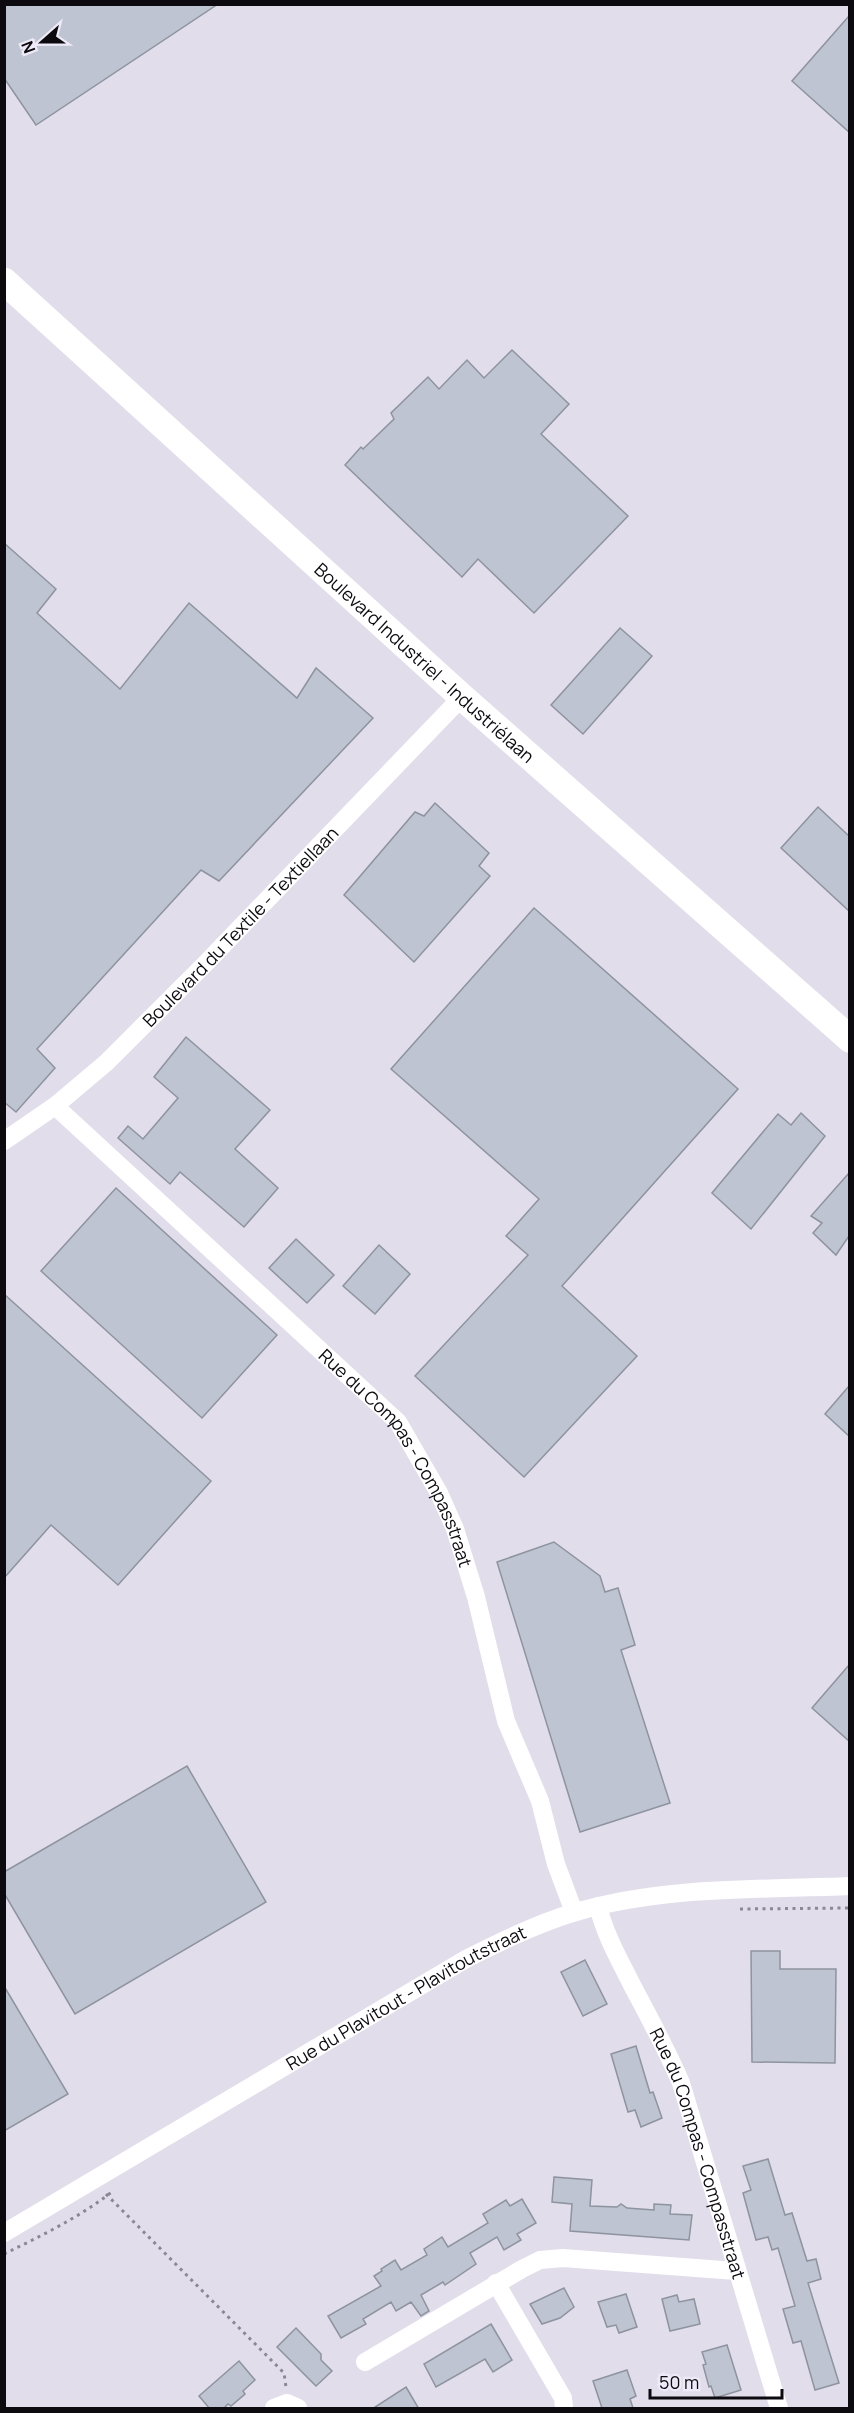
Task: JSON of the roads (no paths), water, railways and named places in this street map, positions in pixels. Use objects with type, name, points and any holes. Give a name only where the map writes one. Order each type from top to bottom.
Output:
[{"type":"main road","name":"Boulevard Industriel - Industriélaan","points":[[4,280],[462,697],[849,1040]]},
{"type":"street","name":"Boulevard du Textile - Textiellaan","points":[[4,1141],[55,1106],[107,1062],[207,962],[462,697]]},
{"type":"street","name":"Rue du Compas - Compasstraat","points":[[55,1106],[398,1422],[439,1493],[455,1529],[476,1597],[506,1721],[540,1801],[556,1864],[574,1912]]},
{"type":"street","name":"Rue du Plavitout - Plavitoutstraat","points":[[4,2233],[466,1959],[508,1937],[574,1912],[674,1894],[849,1886]]},
{"type":"street","name":"Rue du Compas - Compasstraat","points":[[598,1906],[610,1942],[666,2049],[681,2083],[779,2409]]},
{"type":"street","points":[[365,2362],[496,2283],[540,2260],[563,2258],[736,2271]]},
{"type":"street","points":[[496,2283],[563,2398],[564,2409]]}]
